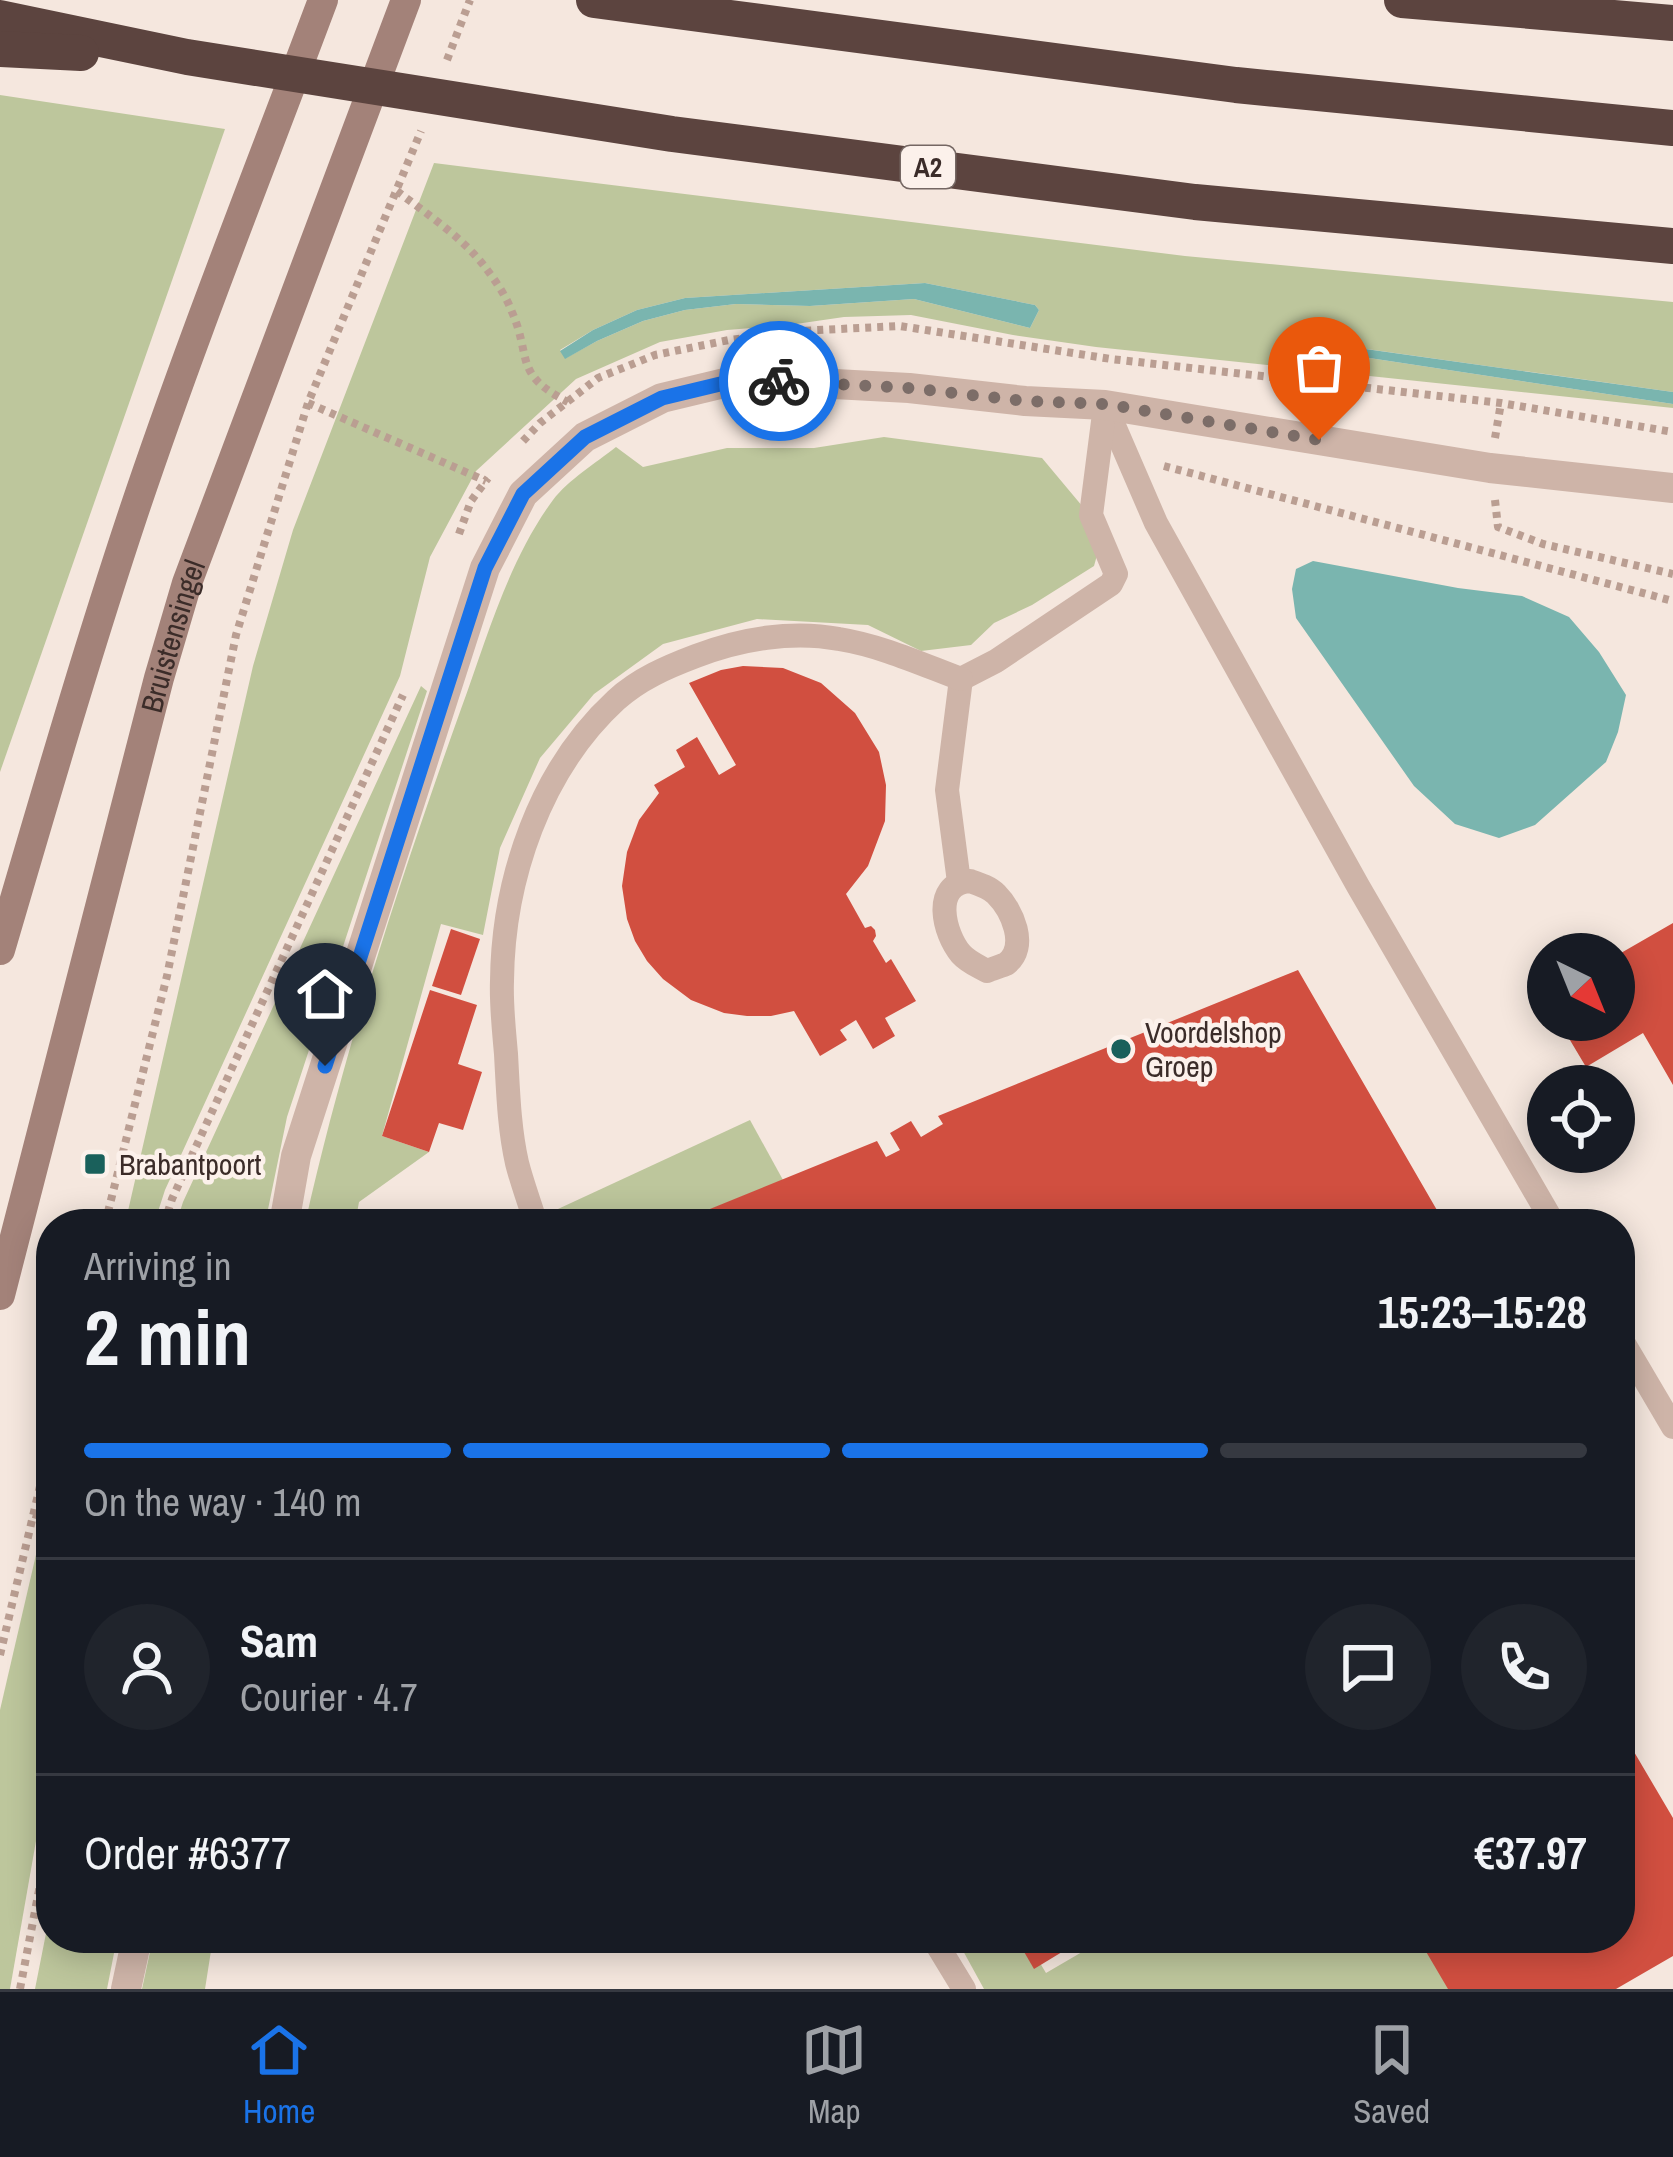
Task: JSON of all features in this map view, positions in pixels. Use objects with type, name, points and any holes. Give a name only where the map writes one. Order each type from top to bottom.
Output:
[{"type":"highway","points":[[594,0],[1236,85],[1673,128]]},
{"type":"highway","points":[[1402,0],[1673,22]]},
{"type":"highway","name":"A2","points":[[0,18],[187,57],[672,134],[1171,199],[1673,246]]},
{"type":"highway","name":"A2","points":[[0,49],[187,57]]},
{"type":"main road","points":[[0,950],[127,532],[322,0]]},
{"type":"main road","name":"Bruistensingel","points":[[0,1295],[187,583],[406,0]]},
{"type":"street","points":[[287,1209],[296,1156],[485,568],[523,494],[585,437],[662,398],[741,379],[1105,404],[1490,468],[1673,488]]},
{"type":"street","points":[[126,1989],[134,1953]]},
{"type":"lane","points":[[1105,404],[1156,523],[1545,1209]]},
{"type":"lane","points":[[961,680],[1111,584],[1116,574],[1090,515],[1105,404]]},
{"type":"lane","points":[[531,1209],[516,1160],[507,1076],[502,980],[507,926],[518,862],[541,804],[589,728],[619,697],[660,670],[722,646],[779,636],[837,638],[886,650],[961,680]]},
{"type":"lane","points":[[959,881],[947,790],[961,680]]},
{"type":"lane","points":[[1635,1362],[1673,1427]]},
{"type":"lane","points":[[942,1953],[964,1989]]},
{"type":"path","points":[[108,1209],[167,976],[236,635],[308,404],[408,164]]},
{"type":"path","points":[[397,191],[446,228],[487,268],[513,313],[524,362],[533,378],[546,391],[568,401]]},
{"type":"path","points":[[513,452],[540,423],[598,378],[656,355],[729,340],[900,326],[1111,359],[1501,404],[1673,432]]},
{"type":"path","points":[[308,404],[486,481]]},
{"type":"path","points":[[1501,404],[1490,468],[1498,527],[1543,544],[1673,574]]},
{"type":"path","points":[[1127,456],[1673,601]]},
{"type":"path","points":[[458,537],[471,501],[500,466]]},
{"type":"path","points":[[169,1209],[410,680]]},
{"type":"path","points":[[0,1655],[36,1502]]},
{"type":"path","points":[[20,1989],[36,1906]]},
{"type":"green space","points":[[0,95],[225,129],[0,772]]},
{"type":"green space","points":[[434,163],[1185,256],[1673,302],[1673,392],[1338,345],[1336,351],[1673,404],[1673,408],[1096,347],[911,315],[844,317],[660,342],[576,379],[476,471],[430,557],[400,676],[159,1209],[128,1209],[253,666],[293,530]],"holes":[[[925,283],[1035,305],[1039,310],[1030,328],[914,299],[810,306],[736,304],[643,321],[566,358],[560,350],[637,310],[685,298]]]},
{"type":"green space","points":[[884,437],[1042,458],[1093,519],[1101,541],[1094,566],[994,623],[971,645],[921,651],[868,625],[757,619],[663,644],[594,694],[540,758],[500,848],[483,935],[441,924],[382,1136],[429,1152],[359,1202],[358,1209],[308,1209],[356,1028],[417,836],[500,601],[537,524],[574,479],[616,447],[643,467],[727,448],[814,448]]},
{"type":"green space","points":[[421,686],[427,691],[287,1117],[268,1209],[181,1209]]},
{"type":"green space","points":[[750,1120],[783,1180],[711,1209],[558,1209]]},
{"type":"green space","points":[[36,1555],[36,1841],[10,1989],[0,1989],[0,1710]]},
{"type":"green space","points":[[42,1953],[114,1953],[107,1989],[35,1989]]},
{"type":"green space","points":[[150,1953],[211,1953],[205,1989],[142,1989]]},
{"type":"green space","points":[[964,1953],[1034,1953],[1046,1973],[1080,1953],[1439,1953],[1460,1989],[984,1989]]},
{"type":"water","points":[[925,283],[1035,305],[1039,310],[1030,328],[914,299],[810,306],[736,304],[643,321],[565,359],[560,351],[637,310],[685,298]]},
{"type":"water","points":[[1337,345],[1673,392],[1673,404],[1343,354],[1335,351]]},
{"type":"water","points":[[1313,561],[1522,596],[1569,617],[1626,695],[1606,762],[1535,825],[1499,838],[1455,824],[1414,786],[1296,618],[1292,589],[1296,569]]},
{"type":"building","points":[[743,666],[783,668],[821,683],[855,713],[879,752],[886,785],[885,821],[868,866],[846,894],[865,928],[875,930],[873,941],[886,963],[891,959],[916,1001],[885,1018],[895,1036],[873,1049],[856,1020],[840,1030],[847,1040],[820,1056],[794,1011],[747,1016],[691,1000],[647,961],[627,919],[622,886],[627,852],[639,820],[659,793],[654,785],[685,767],[676,750],[697,737],[719,775],[736,765],[689,683]]},
{"type":"building","points":[[1673,923],[1673,1085],[1643,1033],[1635,1038],[1635,945]]},
{"type":"building","points":[[451,929],[480,939],[461,995],[432,986]]},
{"type":"building","points":[[1298,970],[1436,1209],[710,1209],[877,1141],[886,1157],[900,1150],[890,1133],[911,1121],[921,1137],[943,1124],[938,1116]]},
{"type":"building","points":[[430,990],[477,1005],[458,1064],[482,1072],[463,1130],[439,1123],[429,1152],[382,1136]]},
{"type":"building","points":[[1571,1041],[1630,1041],[1589,1065]]},
{"type":"building","points":[[1635,1753],[1673,1818],[1673,1956],[1616,1989],[1448,1989],[1427,1953],[1635,1953]]},
{"type":"building","points":[[1025,1953],[1060,1953],[1034,1969]]},
{"type":"way so far","points":[[779,381],[1105,404],[1319,440]]},
{"type":"place","name":"Voordelshop Groep","points":[[1121,1049]]},
{"type":"place","name":"Brabantpoort","points":[[95,1164]]},
{"type":"route","points":[[325,1066],[485,568],[523,494],[585,437],[662,398],[741,379],[779,381]]}]
